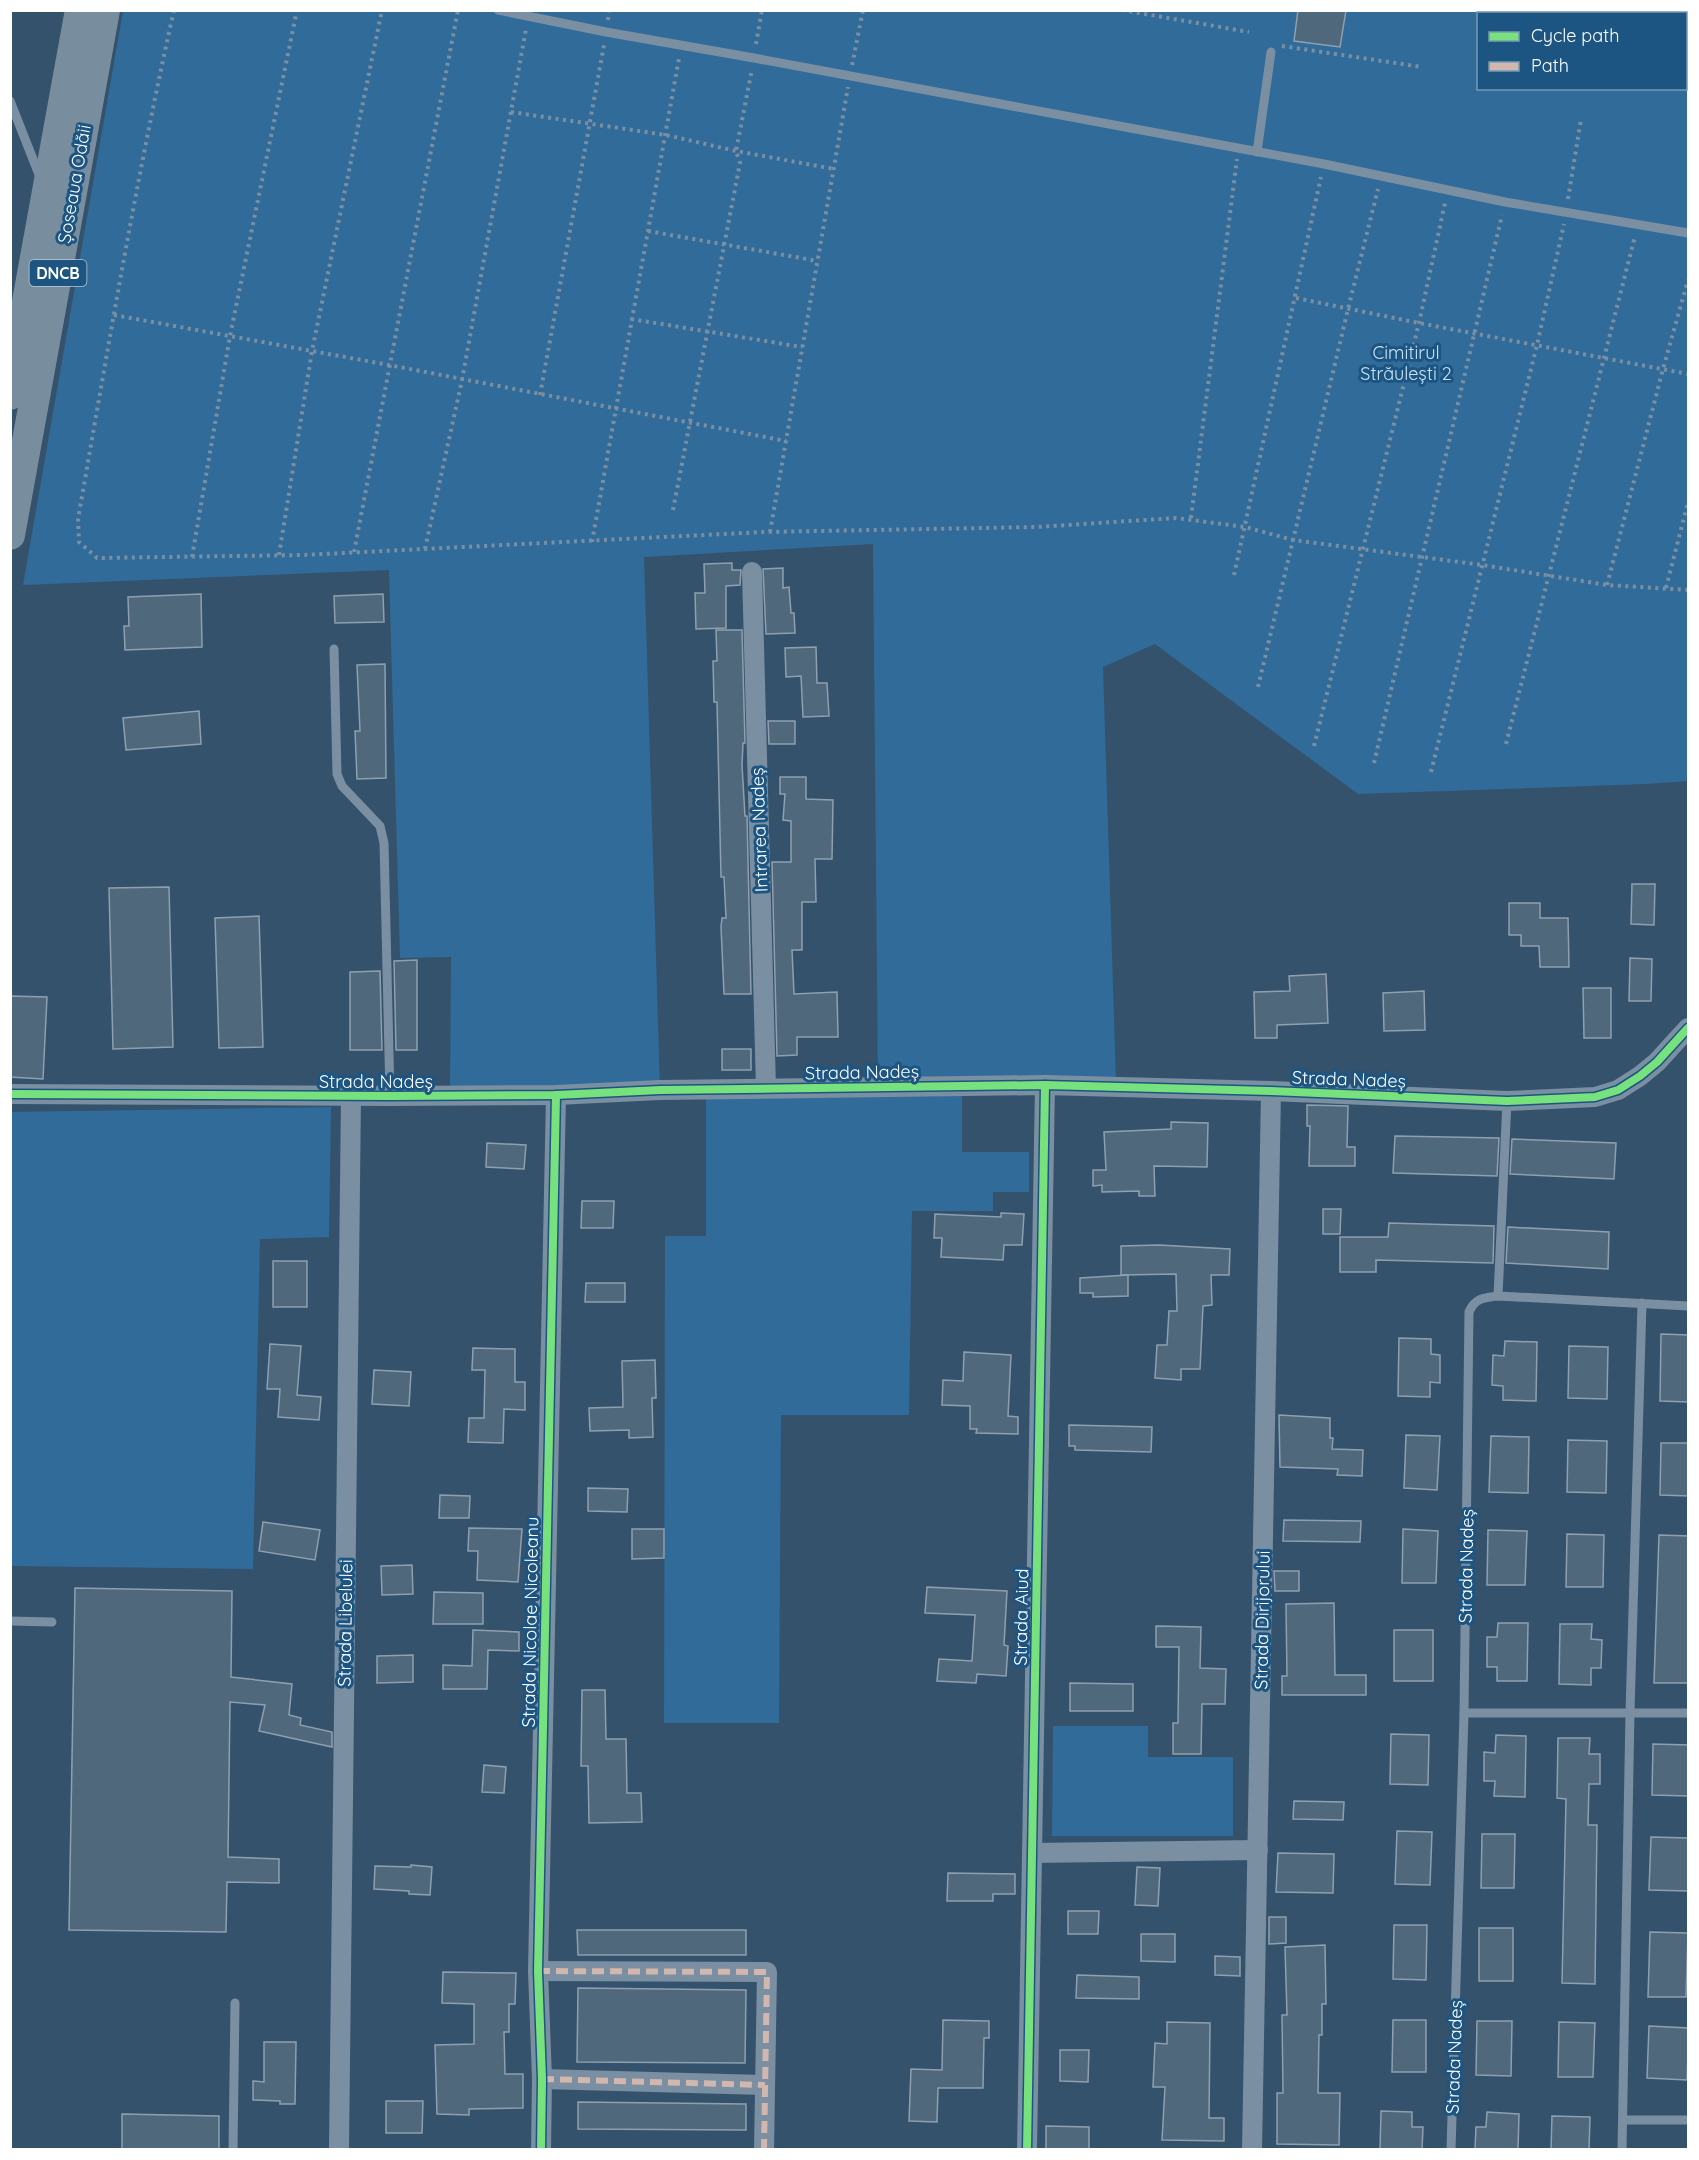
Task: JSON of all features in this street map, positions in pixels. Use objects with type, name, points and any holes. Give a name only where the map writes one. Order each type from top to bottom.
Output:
[{"type":"main road","name":"Șoseaua Odăii","points":[[10,396],[80,10]]},
{"type":"main road","name":"Șoseaua Odăii","points":[[10,535],[105,10]]},
{"type":"street","name":"Intrarea Nadeș","points":[[752,572],[766,1088]]},
{"type":"street","name":"Strada Nadeș","points":[[10,1094],[556,1095],[660,1090],[1045,1085],[1271,1091],[1507,1101],[1595,1097],[1618,1090],[1657,1062],[1689,1028]]},
{"type":"street","name":"Strada Aiud","points":[[1027,2150],[1045,1085]]},
{"type":"street","name":"Strada Dirijorului","points":[[1252,2150],[1271,1091]]},
{"type":"street","name":"Strada Nicolae Nicoleanu","points":[[541,2150],[542,2079],[538,1971],[556,1095]]},
{"type":"street","name":"Strada Libelulei","points":[[339,2150],[351,1096]]},
{"type":"street","points":[[1032,1853],[1258,1850]]},
{"type":"street","points":[[538,1971],[767,1972],[764,2150]]},
{"type":"street","points":[[542,2079],[765,2085]]},
{"type":"lane","points":[[498,10],[606,32],[1324,164],[1505,202],[1689,232]]},
{"type":"lane","points":[[1257,152],[1272,49]]},
{"type":"lane","points":[[10,101],[47,194]]},
{"type":"lane","points":[[334,649],[337,774],[342,786],[380,826],[384,843],[390,1096]]},
{"type":"lane","points":[[1498,1296],[1507,1101]]},
{"type":"lane","name":"Strada Nadeș","points":[[1451,2150],[1464,1713],[1469,1312],[1479,1298],[1498,1296],[1689,1306]]},
{"type":"lane","points":[[1622,2150],[1630,1712],[1642,1303]]},
{"type":"lane","points":[[10,1621],[52,1622]]},
{"type":"lane","points":[[1464,1713],[1689,1713]]},
{"type":"lane","points":[[233,2150],[235,2003]]},
{"type":"lane","points":[[1623,2120],[1689,2120]]},
{"type":"path","points":[[174,10],[114,315],[78,519],[79,542],[97,558],[279,555],[770,532],[1036,526],[1191,518],[1245,527],[1293,540],[1482,565],[1607,585],[1689,590]]},
{"type":"path","points":[[192,557],[230,336],[297,10]]},
{"type":"path","points":[[279,555],[312,351],[382,10]]},
{"type":"path","points":[[354,552],[458,10]]},
{"type":"path","points":[[540,395],[609,10]]},
{"type":"path","points":[[673,510],[740,163],[736,151],[762,10]]},
{"type":"path","points":[[770,532],[862,10]]},
{"type":"path","points":[[1122,10],[1249,32]]},
{"type":"path","points":[[425,549],[462,380],[528,17]]},
{"type":"path","points":[[592,542],[682,45]]},
{"type":"path","points":[[1272,49],[1422,67]]},
{"type":"path","points":[[511,112],[666,135],[834,169]]},
{"type":"path","points":[[1431,772],[1537,345],[1566,211],[1581,119]]},
{"type":"path","points":[[1191,518],[1238,149]]},
{"type":"path","points":[[1234,575],[1324,164]]},
{"type":"path","points":[[1258,687],[1382,176]]},
{"type":"path","points":[[1314,746],[1419,323],[1448,191]]},
{"type":"path","points":[[1374,763],[1505,202]]},
{"type":"path","points":[[1506,744],[1638,224]]},
{"type":"path","points":[[648,231],[818,261]]},
{"type":"path","points":[[1607,585],[1663,369],[1689,280]]},
{"type":"path","points":[[1296,298],[1689,374]]},
{"type":"path","points":[[114,315],[786,441]]},
{"type":"path","points":[[632,319],[802,347]]},
{"type":"path","points":[[1666,588],[1689,502]]},
{"type":"green space","name":"Cimitirul Străulești 2","points":[[123,11],[1688,11],[1688,781],[1358,794],[1155,644],[1103,667],[1116,1082],[878,1087],[873,544],[644,557],[660,1090],[450,1096],[451,957],[400,958],[389,570],[23,585]]},
{"type":"green space","points":[[706,1096],[962,1096],[962,1152],[1029,1152],[1029,1192],[993,1192],[993,1211],[912,1211],[909,1415],[781,1415],[779,1723],[664,1723],[665,1236],[706,1236]]},
{"type":"green space","points":[[331,1107],[329,1237],[260,1239],[253,1569],[11,1566],[11,1112]]},
{"type":"green space","points":[[1053,1726],[1148,1726],[1148,1757],[1233,1757],[1233,1836],[1052,1836]]},
{"type":"building","points":[[1298,10],[1346,10],[1340,47],[1294,41]]},
{"type":"building","points":[[732,563],[732,570],[741,570],[740,585],[726,586],[726,628],[696,629],[695,593],[705,593],[704,564]]},
{"type":"building","points":[[783,568],[783,588],[789,587],[795,633],[766,634],[763,569]]},
{"type":"building","points":[[201,594],[202,647],[125,650],[124,626],[129,626],[128,597]]},
{"type":"building","points":[[383,594],[384,622],[335,623],[334,596]]},
{"type":"building","points":[[716,630],[742,630],[745,743],[743,743],[742,765],[745,816],[747,816],[751,994],[724,994],[721,927],[722,918],[726,918],[724,877],[721,877],[717,702],[714,702],[713,661],[717,661]]},
{"type":"building","points":[[816,647],[817,683],[827,683],[829,716],[803,717],[801,676],[786,677],[785,648]]},
{"type":"building","points":[[385,664],[386,778],[357,779],[355,731],[360,731],[357,665]]},
{"type":"building","points":[[199,711],[201,744],[126,750],[123,718]]},
{"type":"building","points":[[768,721],[795,721],[795,744],[769,744]]},
{"type":"building","points":[[780,777],[806,777],[806,799],[833,800],[832,859],[815,859],[816,902],[802,902],[802,950],[792,950],[794,994],[837,992],[838,1037],[797,1037],[797,1055],[777,1056],[772,862],[791,862],[791,821],[783,820],[785,794],[780,794]]},
{"type":"building","points":[[1632,884],[1655,884],[1654,925],[1631,924]]},
{"type":"building","points":[[169,887],[173,1047],[113,1049],[109,888]]},
{"type":"building","points":[[1509,903],[1540,903],[1540,918],[1568,918],[1569,967],[1540,967],[1539,946],[1521,946],[1521,935],[1509,935]]},
{"type":"building","points":[[259,916],[263,1047],[219,1048],[215,918]]},
{"type":"building","points":[[1630,958],[1652,959],[1651,1001],[1629,1001]]},
{"type":"building","points":[[417,960],[417,1050],[396,1050],[394,961]]},
{"type":"building","points":[[380,971],[382,1050],[350,1050],[350,972]]},
{"type":"building","points":[[1326,974],[1328,1023],[1277,1025],[1277,1038],[1255,1038],[1254,992],[1290,991],[1289,976]]},
{"type":"building","points":[[1583,988],[1611,988],[1611,1038],[1584,1038]]},
{"type":"building","points":[[1424,991],[1425,1030],[1384,1031],[1383,993]]},
{"type":"building","points":[[10,996],[47,997],[43,1079],[10,1077]]},
{"type":"building","points":[[722,1049],[751,1049],[751,1070],[722,1070]]},
{"type":"building","points":[[1307,1105],[1348,1106],[1347,1147],[1355,1147],[1355,1166],[1309,1166],[1310,1126],[1307,1126]]},
{"type":"building","points":[[1171,1122],[1208,1123],[1207,1167],[1154,1166],[1155,1196],[1139,1196],[1139,1191],[1102,1192],[1102,1185],[1093,1186],[1093,1170],[1106,1170],[1104,1132],[1171,1129]]},
{"type":"building","points":[[1395,1136],[1499,1138],[1497,1176],[1393,1173]]},
{"type":"building","points":[[1512,1139],[1616,1143],[1614,1179],[1510,1174]]},
{"type":"building","points":[[487,1143],[526,1145],[524,1169],[486,1167]]},
{"type":"building","points":[[582,1201],[614,1201],[613,1228],[581,1228]]},
{"type":"building","points":[[1323,1209],[1341,1209],[1340,1234],[1323,1234]]},
{"type":"building","points":[[1001,1213],[1024,1214],[1022,1245],[1004,1245],[1003,1260],[941,1257],[942,1238],[934,1238],[935,1214],[1001,1217]]},
{"type":"building","points":[[1389,1223],[1494,1226],[1493,1263],[1376,1260],[1376,1272],[1340,1272],[1340,1237],[1388,1237]]},
{"type":"building","points":[[1508,1227],[1609,1232],[1608,1269],[1506,1263]]},
{"type":"building","points":[[1159,1245],[1230,1249],[1229,1275],[1211,1275],[1212,1305],[1203,1306],[1200,1369],[1181,1369],[1181,1380],[1155,1378],[1157,1345],[1167,1345],[1169,1311],[1177,1311],[1176,1274],[1121,1275],[1121,1246]]},
{"type":"building","points":[[273,1261],[307,1261],[307,1307],[273,1307]]},
{"type":"building","points":[[1128,1275],[1128,1296],[1093,1297],[1093,1293],[1080,1293],[1080,1278]]},
{"type":"building","points":[[586,1283],[625,1283],[625,1302],[585,1302]]},
{"type":"building","points":[[1661,1334],[1689,1335],[1689,1402],[1660,1401]]},
{"type":"building","points":[[1399,1338],[1431,1339],[1431,1354],[1440,1355],[1440,1383],[1430,1382],[1430,1397],[1398,1396]]},
{"type":"building","points":[[1505,1341],[1537,1342],[1536,1401],[1503,1400],[1503,1386],[1492,1385],[1493,1355],[1504,1356]]},
{"type":"building","points":[[270,1344],[301,1346],[297,1395],[321,1397],[319,1420],[278,1417],[280,1389],[267,1389]]},
{"type":"building","points":[[1569,1346],[1608,1347],[1607,1399],[1568,1398]]},
{"type":"building","points":[[473,1348],[515,1349],[515,1382],[525,1382],[525,1410],[504,1409],[503,1443],[468,1442],[469,1418],[484,1418],[485,1370],[472,1370]]},
{"type":"building","points":[[964,1352],[1011,1355],[1008,1416],[1018,1417],[1018,1434],[976,1433],[977,1429],[970,1429],[970,1406],[942,1405],[943,1380],[963,1381]]},
{"type":"building","points":[[655,1360],[656,1398],[652,1398],[653,1437],[629,1438],[629,1430],[590,1431],[589,1408],[623,1407],[622,1361]]},
{"type":"building","points":[[374,1370],[411,1372],[409,1406],[372,1404]]},
{"type":"building","points":[[1279,1415],[1330,1418],[1332,1449],[1363,1450],[1362,1476],[1337,1475],[1338,1469],[1280,1467]]},
{"type":"building","points":[[1069,1425],[1152,1427],[1151,1452],[1075,1450],[1075,1446],[1069,1446]]},
{"type":"building","points":[[1406,1435],[1440,1436],[1437,1490],[1404,1488]]},
{"type":"building","points":[[1491,1436],[1529,1437],[1528,1493],[1489,1492]]},
{"type":"building","points":[[1568,1440],[1607,1441],[1606,1493],[1567,1492]]},
{"type":"building","points":[[1661,1443],[1689,1443],[1689,1496],[1660,1495]]},
{"type":"building","points":[[588,1488],[628,1489],[627,1512],[588,1511]]},
{"type":"building","points":[[440,1495],[470,1496],[469,1518],[439,1518]]},
{"type":"building","points":[[1284,1520],[1361,1521],[1360,1542],[1283,1541]]},
{"type":"building","points":[[263,1522],[320,1530],[315,1560],[259,1551]]},
{"type":"building","points":[[469,1528],[522,1529],[518,1582],[477,1580],[478,1551],[468,1551]]},
{"type":"building","points":[[632,1529],[664,1529],[664,1558],[632,1559]]},
{"type":"building","points":[[1403,1529],[1438,1531],[1436,1583],[1402,1583]]},
{"type":"building","points":[[1488,1530],[1527,1531],[1525,1585],[1487,1585]]},
{"type":"building","points":[[1567,1534],[1604,1535],[1603,1587],[1566,1587]]},
{"type":"building","points":[[1659,1535],[1689,1536],[1689,1683],[1654,1683]]},
{"type":"building","points":[[412,1565],[413,1594],[382,1595],[381,1566]]},
{"type":"building","points":[[1274,1571],[1299,1571],[1299,1591],[1275,1591]]},
{"type":"building","points":[[927,1587],[1007,1591],[1004,1645],[1008,1646],[1006,1676],[977,1674],[976,1683],[937,1681],[939,1659],[972,1661],[975,1615],[925,1613]]},
{"type":"building","points":[[75,1588],[232,1591],[231,1677],[292,1684],[289,1715],[301,1718],[300,1725],[332,1732],[332,1747],[259,1731],[265,1705],[230,1702],[228,1857],[279,1859],[279,1883],[227,1882],[226,1932],[69,1930]]},
{"type":"building","points":[[434,1592],[483,1593],[483,1624],[433,1624]]},
{"type":"building","points":[[1334,1603],[1335,1675],[1366,1675],[1366,1695],[1282,1695],[1282,1676],[1287,1676],[1286,1604]]},
{"type":"building","points":[[1498,1623],[1528,1623],[1527,1681],[1497,1681],[1497,1667],[1487,1667],[1487,1637],[1497,1637]]},
{"type":"building","points":[[1560,1624],[1592,1624],[1591,1639],[1602,1640],[1601,1668],[1591,1668],[1591,1685],[1559,1684]]},
{"type":"building","points":[[1156,1626],[1201,1627],[1200,1668],[1226,1669],[1225,1704],[1202,1704],[1201,1754],[1173,1754],[1173,1723],[1178,1723],[1179,1647],[1156,1647]]},
{"type":"building","points":[[473,1630],[519,1632],[519,1651],[488,1650],[487,1689],[443,1689],[443,1665],[472,1666]]},
{"type":"building","points":[[1394,1630],[1433,1630],[1433,1681],[1394,1681]]},
{"type":"building","points":[[413,1655],[413,1682],[377,1683],[377,1656]]},
{"type":"building","points":[[1070,1683],[1133,1684],[1133,1711],[1070,1711]]},
{"type":"building","points":[[582,1690],[605,1690],[606,1739],[626,1739],[627,1793],[641,1793],[642,1822],[589,1823],[588,1766],[581,1766]]},
{"type":"building","points":[[1391,1734],[1429,1735],[1428,1785],[1390,1784]]},
{"type":"building","points":[[1496,1735],[1526,1736],[1525,1797],[1494,1796],[1495,1781],[1484,1781],[1484,1752],[1495,1753]]},
{"type":"building","points":[[1558,1738],[1590,1738],[1589,1754],[1600,1754],[1600,1784],[1589,1784],[1588,1825],[1597,1825],[1595,1984],[1562,1983],[1566,1799],[1557,1798]]},
{"type":"building","points":[[1653,1744],[1689,1745],[1689,1796],[1652,1795]]},
{"type":"building","points":[[484,1765],[506,1767],[504,1793],[482,1792]]},
{"type":"building","points":[[1294,1801],[1344,1802],[1343,1820],[1293,1819]]},
{"type":"building","points":[[1397,1831],[1432,1832],[1430,1885],[1395,1884]]},
{"type":"building","points":[[1482,1834],[1515,1834],[1514,1888],[1481,1888]]},
{"type":"building","points":[[1651,1837],[1689,1838],[1688,1891],[1649,1890]]},
{"type":"building","points":[[1278,1853],[1334,1854],[1333,1893],[1276,1892]]},
{"type":"building","points":[[411,1865],[432,1867],[430,1895],[374,1889],[375,1866],[411,1867]]},
{"type":"building","points":[[1137,1867],[1160,1868],[1158,1906],[1135,1905]]},
{"type":"building","points":[[948,1873],[1015,1874],[1015,1894],[993,1894],[993,1901],[947,1901]]},
{"type":"building","points":[[1068,1911],[1099,1911],[1098,1934],[1068,1934]]},
{"type":"building","points":[[1269,1917],[1286,1917],[1286,1943],[1269,1944]]},
{"type":"building","points":[[1394,1925],[1427,1925],[1426,1980],[1393,1979]]},
{"type":"building","points":[[1479,1928],[1513,1928],[1513,1981],[1479,1981]]},
{"type":"building","points":[[577,1930],[746,1930],[746,1955],[578,1955]]},
{"type":"building","points":[[1650,1932],[1688,1933],[1686,1997],[1648,1997]]},
{"type":"building","points":[[1141,1934],[1175,1934],[1175,1962],[1141,1961]]},
{"type":"building","points":[[1325,1945],[1326,2004],[1322,2004],[1322,2035],[1319,2035],[1318,2093],[1340,2093],[1339,2145],[1277,2144],[1277,2093],[1283,2093],[1282,2015],[1287,2015],[1285,1947]]},
{"type":"building","points":[[1215,1956],[1240,1957],[1240,1976],[1215,1975]]},
{"type":"building","points":[[443,1972],[516,1973],[515,2004],[509,2004],[509,2032],[504,2032],[505,2074],[523,2074],[523,2108],[469,2109],[469,2115],[437,2114],[435,2045],[474,2044],[474,2004],[442,2003]]},
{"type":"building","points":[[1077,1975],[1139,1977],[1139,1999],[1076,1998]]},
{"type":"building","points":[[578,1988],[746,1990],[745,2063],[577,2062]]},
{"type":"building","points":[[943,2020],[989,2021],[989,2038],[984,2038],[983,2088],[938,2088],[937,2122],[909,2121],[911,2069],[942,2070]]},
{"type":"building","points":[[1393,2020],[1426,2020],[1426,2072],[1392,2072]]},
{"type":"building","points":[[1477,2021],[1512,2021],[1511,2076],[1476,2075]]},
{"type":"building","points":[[1167,2022],[1210,2023],[1209,2118],[1224,2118],[1224,2141],[1162,2140],[1165,2087],[1153,2087],[1155,2043],[1167,2044]]},
{"type":"building","points":[[1559,2022],[1595,2023],[1593,2077],[1558,2077]]},
{"type":"building","points":[[1649,2026],[1689,2028],[1687,2080],[1647,2078]]},
{"type":"building","points":[[264,2042],[296,2042],[295,2104],[253,2100],[253,2081],[264,2082]]},
{"type":"building","points":[[1060,2050],[1089,2050],[1088,2082],[1060,2081]]},
{"type":"building","points":[[386,2101],[423,2101],[422,2133],[386,2133]]},
{"type":"building","points":[[578,2102],[746,2104],[746,2130],[578,2129]]},
{"type":"building","points":[[1381,2111],[1412,2112],[1412,2127],[1423,2127],[1422,2150],[1380,2150]]},
{"type":"building","points":[[1487,2112],[1519,2114],[1518,2150],[1475,2150],[1476,2127],[1486,2127]]},
{"type":"building","points":[[122,2114],[219,2116],[219,2150],[122,2150]]},
{"type":"building","points":[[1552,2116],[1590,2117],[1589,2150],[1551,2150]]},
{"type":"building","points":[[1046,2126],[1089,2127],[1089,2150],[1046,2150]]},
{"type":"marked path","points":[[538,1971],[767,1972],[764,2150]]},
{"type":"marked path","points":[[542,2079],[765,2085]]},
{"type":"cycle path","points":[[10,1094],[556,1095],[660,1090],[1045,1085],[1271,1091],[1507,1101],[1595,1097],[1618,1090],[1657,1062],[1688,1028]]},
{"type":"cycle path","points":[[1027,2150],[1045,1085]]},
{"type":"cycle path","points":[[541,2150],[542,2079],[538,1971],[556,1095]]}]
